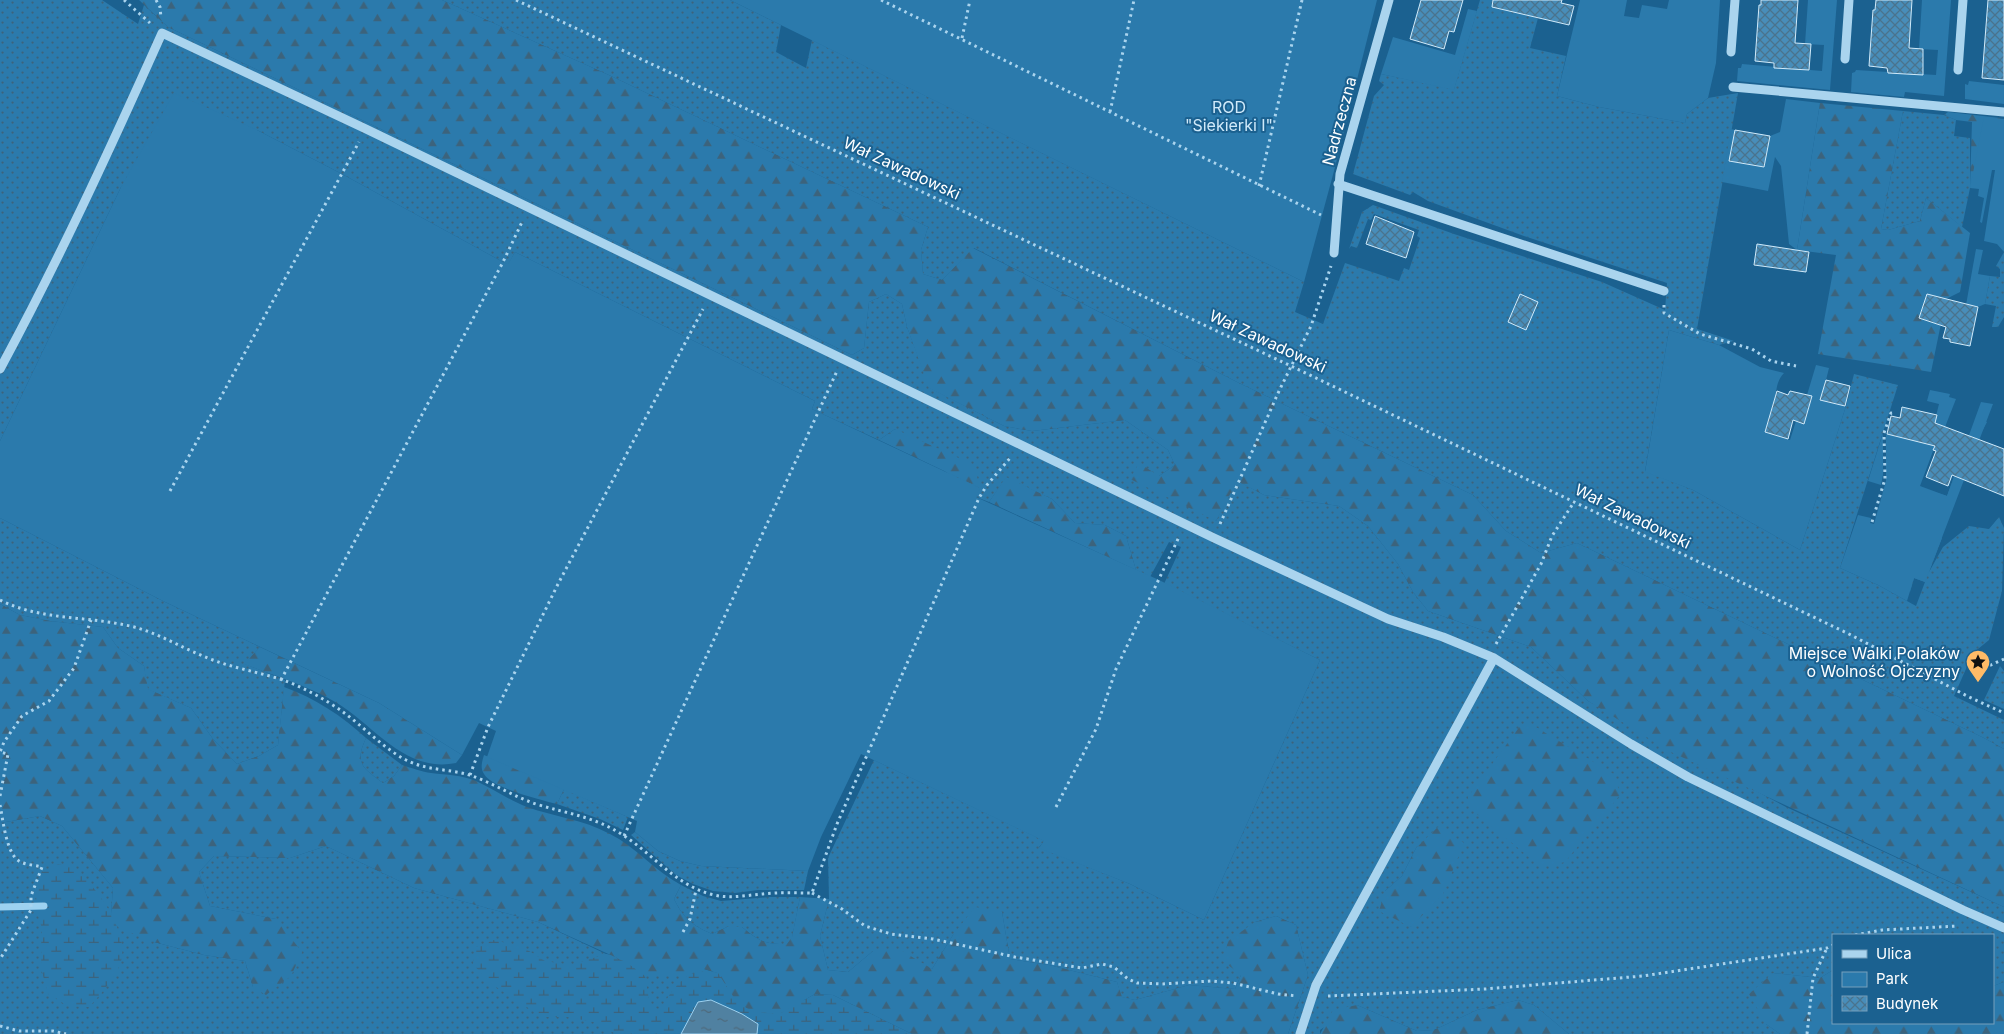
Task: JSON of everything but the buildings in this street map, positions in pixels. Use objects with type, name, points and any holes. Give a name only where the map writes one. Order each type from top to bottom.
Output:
[{"type":"street","name":"Nadrzeczna","points":[[1334,253],[1338,184],[1389,0]]},
{"type":"street","points":[[1732,52],[1735,0]]},
{"type":"street","points":[[1845,59],[1849,0]]},
{"type":"street","points":[[1958,70],[1963,0]]},
{"type":"street","points":[[0,369],[33,309],[162,33],[366,129],[1214,538],[1388,618],[1444,637],[1492,657],[1631,744],[1688,777],[2004,928]]},
{"type":"street","points":[[1733,87],[2004,112]]},
{"type":"street","points":[[1338,184],[1664,290]]},
{"type":"street","points":[[1300,1034],[1316,985],[1492,657]]},
{"type":"path","points":[[124,0],[162,33]]},
{"type":"path","name":"Wał Zawadowski","points":[[516,0],[1291,366],[1851,635],[1969,697],[2004,713]]},
{"type":"path","points":[[881,0],[962,38],[1322,216]]},
{"type":"path","points":[[962,38],[970,0]]},
{"type":"path","points":[[1110,112],[1134,0]]},
{"type":"path","points":[[1259,186],[1302,0]]},
{"type":"path","points":[[170,491],[366,129]]},
{"type":"path","points":[[281,680],[503,262],[529,208]]},
{"type":"path","points":[[1214,538],[1291,366],[1311,326],[1334,253]]},
{"type":"path","points":[[1664,290],[1664,313],[1700,334],[1752,349],[1771,361],[1796,366]]},
{"type":"path","points":[[470,775],[488,727],[558,584],[710,296]]},
{"type":"path","points":[[624,836],[842,359]]},
{"type":"path","points":[[1872,522],[1885,479],[1884,433],[1890,414],[1895,414]]},
{"type":"path","points":[[812,893],[836,824],[979,498],[987,485],[1021,445]]},
{"type":"path","points":[[1492,657],[1541,564],[1552,536],[1574,502]]},
{"type":"path","points":[[1056,807],[1096,729],[1116,669],[1185,524]]},
{"type":"path","points":[[0,600],[54,617],[91,620],[146,630],[205,657],[281,680],[342,710],[385,746],[406,760],[421,766],[470,775],[536,804],[570,812],[601,823],[624,836],[673,876],[696,890],[716,896],[736,897],[764,894],[812,893],[865,926],[891,934],[933,939],[1015,957],[1082,968],[1102,964],[1114,967],[1128,979],[1137,983],[1162,984],[1211,981],[1232,983],[1278,994],[1311,997],[1485,989],[1643,976],[1827,948],[1832,946]]},
{"type":"path","points":[[0,796],[8,754],[0,752],[4,742],[22,716],[49,701],[74,668],[91,620]]},
{"type":"path","points":[[1984,668],[2004,659]]},
{"type":"path","points":[[0,805],[8,845],[14,856],[19,862],[42,867],[31,896],[31,910],[0,959]]},
{"type":"path","points":[[683,932],[690,919],[696,890]]},
{"type":"path","points":[[1860,934],[1882,930],[1963,926]]},
{"type":"path","points":[[1807,1034],[1813,978],[1827,948]]},
{"type":"path","points":[[0,1026],[19,1031],[53,1031],[66,1034]]},
{"type":"green space","points":[[0,0],[102,0],[138,24],[144,5],[168,27],[852,355],[864,348],[869,302],[886,294],[902,304],[907,327],[930,388],[1004,426],[1032,431],[1125,420],[1168,450],[1175,465],[1159,476],[1216,521],[1236,480],[1264,495],[1339,506],[1368,526],[1398,564],[1413,592],[1428,611],[1531,647],[1588,701],[1786,807],[2004,907],[2004,982],[1994,986],[1994,934],[1832,934],[1832,971],[1820,978],[1773,973],[1766,1024],[1780,1034],[1569,1034],[1534,1005],[1518,1000],[1477,1010],[1434,1030],[1417,1031],[1357,1005],[1320,1030],[1320,1034],[1288,1034],[1308,975],[1296,925],[1276,916],[1255,922],[1241,975],[1235,989],[1189,985],[1135,1000],[1121,997],[1117,982],[1049,965],[1010,959],[1002,912],[953,935],[932,969],[873,951],[848,972],[828,970],[820,936],[829,899],[828,858],[874,760],[1045,841],[1039,847],[1130,884],[1204,920],[1320,660],[1164,584],[1181,547],[1169,542],[1150,577],[1136,570],[1126,536],[1105,525],[1075,523],[1052,499],[1006,478],[989,502],[976,497],[895,429],[879,440],[818,412],[812,409],[815,401],[515,252],[508,265],[342,174],[257,130],[121,187],[0,441]],"holes":[[[1416,848],[1411,927],[1385,891],[1402,876]]]},
{"type":"green space","points":[[139,0],[442,0],[611,76],[928,227],[921,250],[923,274],[942,280],[973,248],[1241,384],[1473,495],[1506,531],[1541,553],[1577,543],[1984,738],[2004,749],[2004,907],[1671,752],[1588,701],[1531,647],[1428,611],[1413,592],[1398,564],[1368,526],[1339,506],[1264,495],[1237,481],[1216,521],[1130,479],[1139,463],[1159,476],[1175,465],[1168,450],[1125,420],[1032,431],[1004,426],[929,388],[907,327],[902,304],[886,294],[869,302],[864,348],[852,355],[168,27]]},
{"type":"green space","points":[[442,0],[730,0],[781,25],[776,52],[806,68],[812,40],[1304,282],[1295,312],[1323,324],[1345,263],[1399,281],[1404,268],[1409,270],[1420,238],[1417,236],[1419,230],[1374,214],[1371,220],[1368,219],[1357,248],[1351,246],[1349,249],[1362,212],[1373,205],[1454,234],[1602,282],[1665,310],[1667,283],[1527,237],[1428,201],[1413,192],[1410,195],[1353,174],[1374,96],[1384,85],[1379,81],[1381,74],[1454,89],[1480,0],[1521,0],[1518,13],[1538,18],[1530,48],[1566,56],[1557,96],[1599,107],[1685,123],[1687,114],[1708,98],[1738,93],[1697,329],[1734,341],[1719,345],[1669,330],[1645,471],[1693,490],[1800,550],[1846,406],[1854,374],[1898,385],[1840,568],[1878,585],[1916,606],[1925,582],[1914,578],[1910,592],[1919,487],[1947,496],[1958,466],[1962,467],[1976,418],[1987,422],[1937,517],[1942,538],[1929,572],[1943,547],[1969,526],[1989,529],[1999,517],[2004,528],[2002,591],[1989,640],[1973,653],[1954,696],[2004,720],[2004,749],[1577,543],[1541,553],[1506,531],[1473,495],[1241,384],[974,248],[942,280],[923,274],[921,250],[928,227],[611,76]]},
{"type":"green space","name":"ROD \"Siekierki I\"","points":[[730,0],[1377,0],[1304,282]]},
{"type":"green space","points":[[1580,0],[1627,0],[1624,16],[1639,18],[1642,5],[1667,9],[1669,0],[1720,0],[1716,63],[1708,98],[1687,114],[1685,123],[1599,107],[1557,96]]},
{"type":"green space","points":[[1808,0],[1837,0],[1830,90],[1737,81],[1738,68],[1741,68],[1742,64],[1822,71],[1824,45],[1805,44]]},
{"type":"green space","points":[[1922,0],[1951,0],[1944,96],[1905,92],[1904,97],[1851,92],[1852,73],[1856,70],[1936,75],[1938,50],[1919,49]]},
{"type":"green space","points":[[1468,9],[1477,11],[1454,90],[1381,74],[1393,37],[1455,55]]},
{"type":"green space","points":[[1969,81],[2004,85],[2004,104],[1965,99],[1965,84],[1968,85]]},
{"type":"green space","points":[[174,93],[257,130],[503,262],[508,264],[515,252],[815,401],[812,409],[980,488],[976,497],[1159,580],[1320,660],[1204,920],[1130,884],[1039,848],[1044,841],[861,754],[821,837],[808,871],[701,866],[680,861],[658,851],[635,832],[637,821],[487,757],[496,731],[479,723],[462,755],[379,703],[163,601],[0,518],[0,441],[121,187]]},
{"type":"green space","points":[[1786,99],[1820,103],[1797,250],[1789,244],[1781,166],[1775,157],[1768,191],[1722,182],[1731,129],[1735,130],[1730,161],[1764,167],[1770,136],[1780,132]]},
{"type":"green space","points":[[1820,103],[1903,111],[1881,229],[1888,230],[1920,221],[1926,198],[1970,233],[1960,292],[1946,299],[1931,372],[1818,354],[1836,255],[1797,250]]},
{"type":"green space","points":[[1903,111],[1944,115],[1956,120],[1954,136],[1970,138],[1970,188],[1962,227],[1926,198],[1920,221],[1888,230],[1881,229]]},
{"type":"green space","points":[[1948,112],[2000,118],[1991,153],[1970,188],[1972,122],[1956,120],[1944,115]]},
{"type":"green space","points":[[1984,117],[2004,119],[2004,252],[1997,244],[1984,241],[1995,170],[1992,170],[1982,223],[1980,222],[1984,198],[1978,196],[1979,189],[1970,188]]},
{"type":"green space","points":[[1976,249],[1983,250],[1978,274],[1990,276],[1985,304],[1978,307],[1966,305]]},
{"type":"green space","points":[[2004,252],[2004,317],[1998,327],[1992,327],[1996,306],[1985,304],[1990,276],[2000,277],[2000,269],[1996,266]]},
{"type":"green space","points":[[1669,330],[1719,345],[1760,367],[1784,373],[1778,382],[1775,400],[1765,432],[1790,440],[1796,421],[1804,423],[1812,397],[1807,395],[1816,365],[1829,368],[1821,400],[1846,406],[1800,550],[1693,490],[1645,472]]},
{"type":"green space","points":[[1930,390],[1950,394],[1949,397],[1956,399],[1945,427],[1942,427],[1920,486],[1947,496],[1981,402],[1993,404],[1925,582],[1914,578],[1907,601],[1878,585],[1840,568],[1858,515],[1871,518],[1870,523],[1874,524],[1886,481],[1886,434],[1929,444],[1939,404],[1927,401]]},
{"type":"green space","points":[[895,429],[974,465],[980,488],[879,440]]},
{"type":"green space","points":[[1883,433],[1883,475],[1881,485],[1868,481]]},
{"type":"green space","points":[[1006,477],[1052,499],[1075,523],[1105,525],[1126,536],[1136,570],[989,502]]},
{"type":"green space","points":[[0,518],[163,601],[260,647],[245,664],[285,680],[278,745],[259,756],[237,764],[213,739],[191,708],[147,689],[144,666],[118,648],[103,627],[50,621],[20,615],[0,604]]},
{"type":"green space","points":[[0,604],[20,615],[50,621],[103,627],[118,648],[144,666],[148,689],[191,708],[213,739],[237,764],[259,756],[278,745],[284,687],[328,708],[366,738],[362,747],[362,765],[383,783],[394,776],[402,765],[421,771],[465,778],[476,781],[527,807],[600,829],[628,845],[681,885],[674,899],[678,906],[689,921],[712,934],[727,927],[742,927],[762,941],[787,944],[792,937],[800,897],[829,899],[820,936],[828,970],[848,972],[873,951],[899,949],[932,969],[953,935],[975,907],[1002,912],[1010,959],[1049,965],[1117,982],[1122,997],[1135,1000],[1189,985],[1235,989],[1241,975],[1223,961],[1228,941],[1255,922],[1276,916],[1296,925],[1308,975],[1288,1034],[912,1034],[833,995],[815,994],[779,1014],[755,1012],[738,1004],[717,973],[704,969],[684,976],[645,976],[626,962],[538,922],[414,888],[326,846],[290,858],[214,856],[199,872],[210,906],[276,919],[302,952],[291,976],[266,995],[253,987],[245,961],[204,955],[154,942],[119,928],[111,914],[113,888],[62,826],[40,816],[0,823]]},
{"type":"green space","points":[[260,647],[379,703],[462,755],[456,763],[438,764],[421,761],[406,755],[337,703],[303,686],[244,664]]},
{"type":"green space","points":[[2000,666],[2004,671],[2004,709],[1984,700]]},
{"type":"green space","points":[[1520,726],[1534,726],[1615,775],[1620,795],[1565,862],[1541,867],[1471,809],[1468,797]]},
{"type":"green space","points":[[366,738],[402,765],[394,776],[383,783],[362,765],[362,747]]},
{"type":"green space","points":[[484,755],[564,789],[557,804],[506,789],[489,779],[482,769]]},
{"type":"green space","points":[[564,789],[628,817],[623,830],[600,819],[557,804]]},
{"type":"green space","points":[[40,816],[62,826],[113,888],[111,914],[154,942],[204,955],[245,961],[253,987],[276,919],[210,906],[199,872],[214,856],[290,858],[326,846],[414,888],[538,922],[606,954],[704,969],[912,1034],[0,1034],[0,823]]},
{"type":"green space","points":[[1438,827],[1464,843],[1443,894],[1411,927],[1379,911],[1385,891],[1402,876],[1416,848]]},
{"type":"green space","points":[[635,832],[658,851],[680,861],[701,866],[808,871],[804,890],[758,890],[735,893],[713,891],[693,884],[676,875],[631,835]]},
{"type":"green space","points":[[58,864],[74,869],[101,897],[114,920],[122,944],[122,956],[118,969],[89,1007],[68,1006],[48,994],[41,968],[42,929],[35,904],[36,889],[42,873]]},
{"type":"green space","points":[[681,885],[703,896],[721,901],[770,897],[800,897],[792,938],[787,944],[767,942],[753,936],[742,927],[727,927],[712,934],[705,931],[681,912],[674,899]]},
{"type":"green space","points":[[493,940],[521,946],[545,961],[571,965],[606,954],[626,962],[645,976],[650,1005],[660,1010],[683,979],[698,972],[707,971],[718,973],[738,1004],[755,1012],[779,1014],[815,994],[833,995],[912,1034],[616,1034],[594,1022],[567,1017],[542,1017],[490,983],[473,964],[476,947]]},
{"type":"green space","points":[[1832,971],[1832,1024],[1994,1024],[1994,986],[2004,982],[2004,1034],[1780,1034],[1766,1024],[1749,994],[1773,973],[1820,978]]},
{"type":"green space","points":[[1518,1000],[1534,1005],[1569,1034],[1320,1034],[1333,1010],[1357,1005],[1417,1031],[1434,1030],[1477,1010]]},
{"type":"water","points":[[711,1000],[742,1014],[758,1024],[757,1034],[681,1034],[698,1002]]},
{"type":"waterway","points":[[0,907],[44,906]]},
{"type":"place","name":"Miejsce Walki Polaków o Wolność Ojczyzny","points":[[1978,683]]}]
